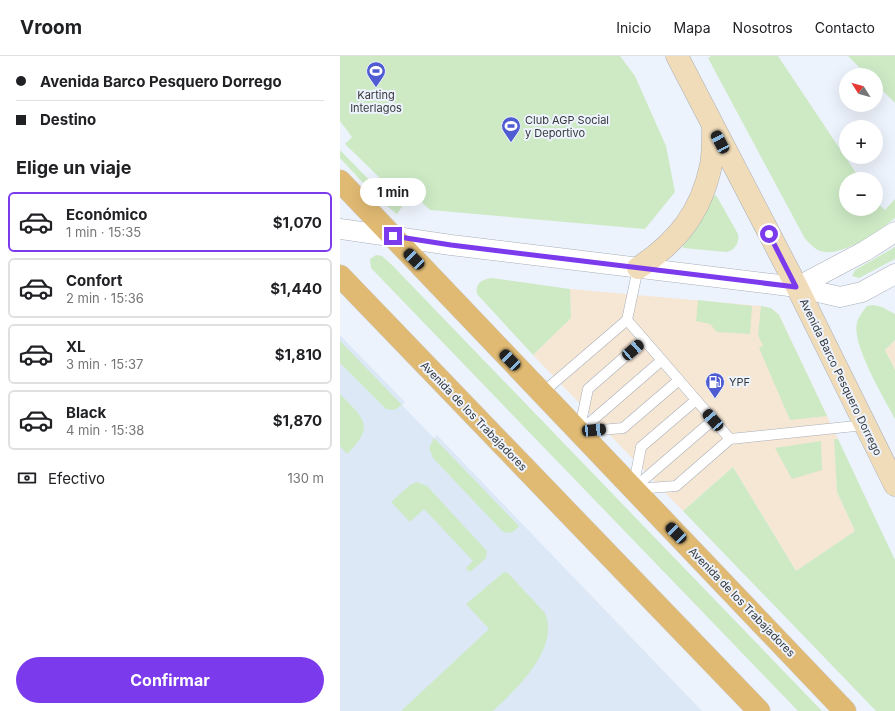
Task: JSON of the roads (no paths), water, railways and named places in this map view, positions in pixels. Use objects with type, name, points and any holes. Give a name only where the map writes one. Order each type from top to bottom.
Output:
[{"type":"main road","name":"Avenida Barco Pesquero Dorrego","points":[[677,56],[796,287],[895,485]]},
{"type":"main road","points":[[638,268],[668,246],[692,216],[701,196],[711,165],[713,128]]},
{"type":"main road","name":"Avenida de los Trabajadores","points":[[340,181],[845,711]]},
{"type":"main road","name":"Avenida de los Trabajadores","points":[[340,276],[759,711]]},
{"type":"street","points":[[340,229],[451,245],[796,287],[840,297],[862,292],[895,274]]},
{"type":"street","points":[[796,287],[865,251],[895,232]]},
{"type":"lane","points":[[542,394],[627,320],[638,268]]},
{"type":"lane","points":[[627,320],[730,439]]},
{"type":"lane","points":[[579,432],[588,389],[644,340]]},
{"type":"lane","points":[[579,432],[662,360]]},
{"type":"lane","points":[[579,432],[623,428],[679,380]]},
{"type":"lane","points":[[633,489],[641,447],[696,400]]},
{"type":"lane","points":[[633,489],[713,420]]},
{"type":"lane","points":[[633,489],[676,486],[730,439],[865,425]]},
{"type":"place","name":"Karting Interlagos","points":[[376,88]]},
{"type":"place","name":"Club AGP Social y Deportivo","points":[[511,143]]},
{"type":"place","name":"YPF","points":[[715,399]]}]
